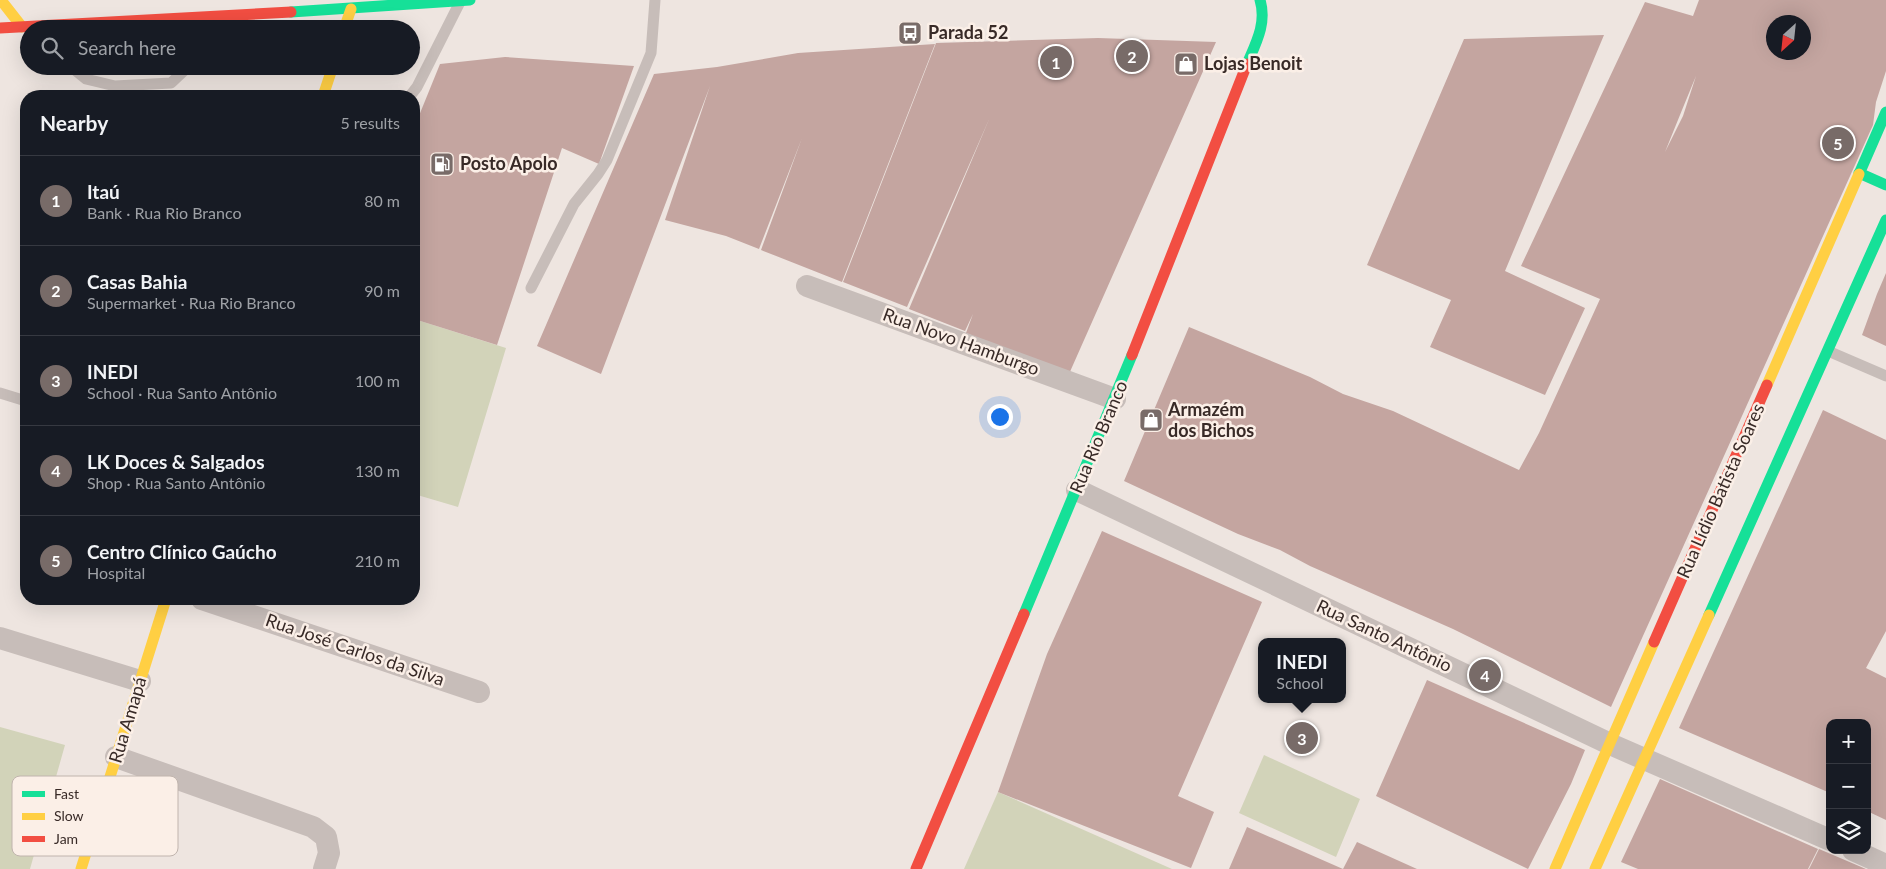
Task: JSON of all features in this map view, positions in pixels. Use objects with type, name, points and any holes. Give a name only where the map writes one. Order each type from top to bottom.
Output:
[{"type":"main road","points":[[1,0],[20,24]]},
{"type":"main road","points":[[152,20],[351,9],[470,0]]},
{"type":"main road","name":"Rua Rio Branco","points":[[916,869],[1115,399],[1262,27],[1260,0]]},
{"type":"main road","points":[[347,20],[351,9]]},
{"type":"main road","points":[[0,28],[20,30]]},
{"type":"main road","points":[[325,90],[330,75]]},
{"type":"main road","name":"Rua Lídio Batista Soares","points":[[1555,869],[1610,744],[1723,499],[1886,112]]},
{"type":"main road","points":[[1860,173],[1886,185]]},
{"type":"main road","points":[[1595,869],[1748,512],[1826,350],[1833,328],[1886,220]]},
{"type":"main road","name":"Rua Amapá","points":[[110,776],[164,605]]},
{"type":"main road","name":"Rua Amapá","points":[[80,869],[84,856]]},
{"type":"street","name":"Rua Novo Hamburgo","points":[[807,286],[1115,399]]},
{"type":"street","name":"Rua Santo Antônio","points":[[1077,490],[1610,744],[1826,838]]},
{"type":"street","name":"Rua José Carlos da Silva","points":[[220,605],[479,692]]},
{"type":"street","points":[[0,638],[140,680]]},
{"type":"street","points":[[116,757],[169,776]]},
{"type":"street","points":[[178,779],[313,827],[326,837],[329,853],[324,869]]},
{"type":"street","points":[[1862,854],[1886,865]]},
{"type":"lane","points":[[415,90],[461,0]]},
{"type":"lane","points":[[530,288],[574,204],[607,160],[650,52],[654,0]]},
{"type":"lane","points":[[214,20],[216,15]]},
{"type":"lane","points":[[81,75],[86,79],[115,86],[171,83],[179,75]]},
{"type":"lane","points":[[1826,350],[1886,376]]},
{"type":"lane","points":[[0,393],[20,398]]},
{"type":"green space","points":[[420,321],[506,348],[458,507],[420,496]]},
{"type":"green space","points":[[0,727],[65,745],[56,776],[12,776],[12,856],[34,856],[30,869],[0,869]]},
{"type":"green space","points":[[1264,755],[1360,799],[1336,857],[1239,813]]},
{"type":"green space","points":[[998,792],[1172,869],[964,869]]},
{"type":"building","points":[[1699,0],[1886,0],[1886,71],[1876,102],[1873,125],[1611,707],[1453,629],[1310,566],[1280,550],[1238,534],[1124,481],[1189,327],[1310,377],[1343,394],[1393,411],[1519,470],[1539,433],[1600,299],[1521,266],[1645,2],[1693,16]],"holes":[[[1696,76],[1683,116],[1665,152]]]},
{"type":"building","points":[[1604,35],[1505,271],[1585,308],[1545,395],[1430,347],[1451,300],[1367,265],[1464,39]]},
{"type":"building","points":[[1098,38],[1216,42],[1069,374],[966,333],[973,314],[965,331],[909,309],[990,117],[907,307],[843,282],[936,43]]},
{"type":"building","points":[[935,44],[842,282],[761,250],[802,138],[759,249],[726,236],[665,220],[710,86],[601,374],[537,346],[654,74],[717,67],[798,53]]},
{"type":"building","points":[[505,57],[634,66],[599,164],[562,148],[497,345],[420,321],[420,113],[440,64]]},
{"type":"building","points":[[1886,273],[1886,346],[1862,335]]},
{"type":"building","points":[[1823,410],[1886,440],[1886,631],[1866,668],[1886,678],[1886,820],[1871,813],[1871,719],[1826,719],[1826,791],[1679,728]]},
{"type":"building","points":[[1102,531],[1262,602],[1178,796],[1214,812],[1191,868],[998,792],[1047,654]]},
{"type":"building","points":[[1427,680],[1585,750],[1571,784],[1528,869],[1376,796]]},
{"type":"building","points":[[1660,779],[1818,849],[1808,869],[1638,869],[1621,862]]},
{"type":"building","points":[[1247,827],[1343,869],[1229,869]]},
{"type":"building","points":[[1357,842],[1417,869],[1343,869]]},
{"type":"building","points":[[1819,849],[1826,852],[1826,854],[1831,854],[1866,869],[1809,869]]},
{"type":"traffic: fast","points":[[291,12],[470,0]]},
{"type":"traffic: fast","points":[[1247,64],[1257,41],[1261,25],[1262,8],[1260,0]]},
{"type":"traffic: fast","points":[[1859,174],[1886,112]]},
{"type":"traffic: fast","points":[[1859,173],[1886,185]]},
{"type":"traffic: fast","points":[[1709,615],[1886,220]]},
{"type":"traffic: fast","points":[[1024,614],[1132,355]]},
{"type":"traffic: slow","points":[[1,0],[20,24]]},
{"type":"traffic: slow","points":[[347,20],[351,9]]},
{"type":"traffic: slow","points":[[325,90],[330,75]]},
{"type":"traffic: slow","points":[[1767,385],[1859,174]]},
{"type":"traffic: slow","points":[[110,776],[164,605]]},
{"type":"traffic: slow","points":[[1595,869],[1709,615]]},
{"type":"traffic: slow","points":[[1555,869],[1654,642]]},
{"type":"traffic: slow","points":[[81,869],[85,856]]},
{"type":"traffic: jam","points":[[146,20],[291,12]]},
{"type":"traffic: jam","points":[[0,28],[20,27]]},
{"type":"traffic: jam","points":[[1132,355],[1247,64]]},
{"type":"traffic: jam","points":[[1654,642],[1767,385]]},
{"type":"traffic: jam","points":[[916,869],[1024,614]]},
{"type":"place","name":"Parada 52","points":[[910,33]]},
{"type":"place","name":"Casas Bahia","points":[[1132,56]]},
{"type":"place","name":"Itaú","points":[[1056,62]]},
{"type":"place","name":"Lojas Benoit","points":[[1186,64]]},
{"type":"place","name":"Centro Clínico Gaúcho","points":[[1838,143]]},
{"type":"place","name":"Posto Apolo","points":[[442,164]]},
{"type":"place","name":"Armazém dos Bichos","points":[[1151,420]]},
{"type":"place","name":"LK Doces & Salgados","points":[[1485,675]]},
{"type":"place","name":"INEDI","points":[[1302,738]]}]
